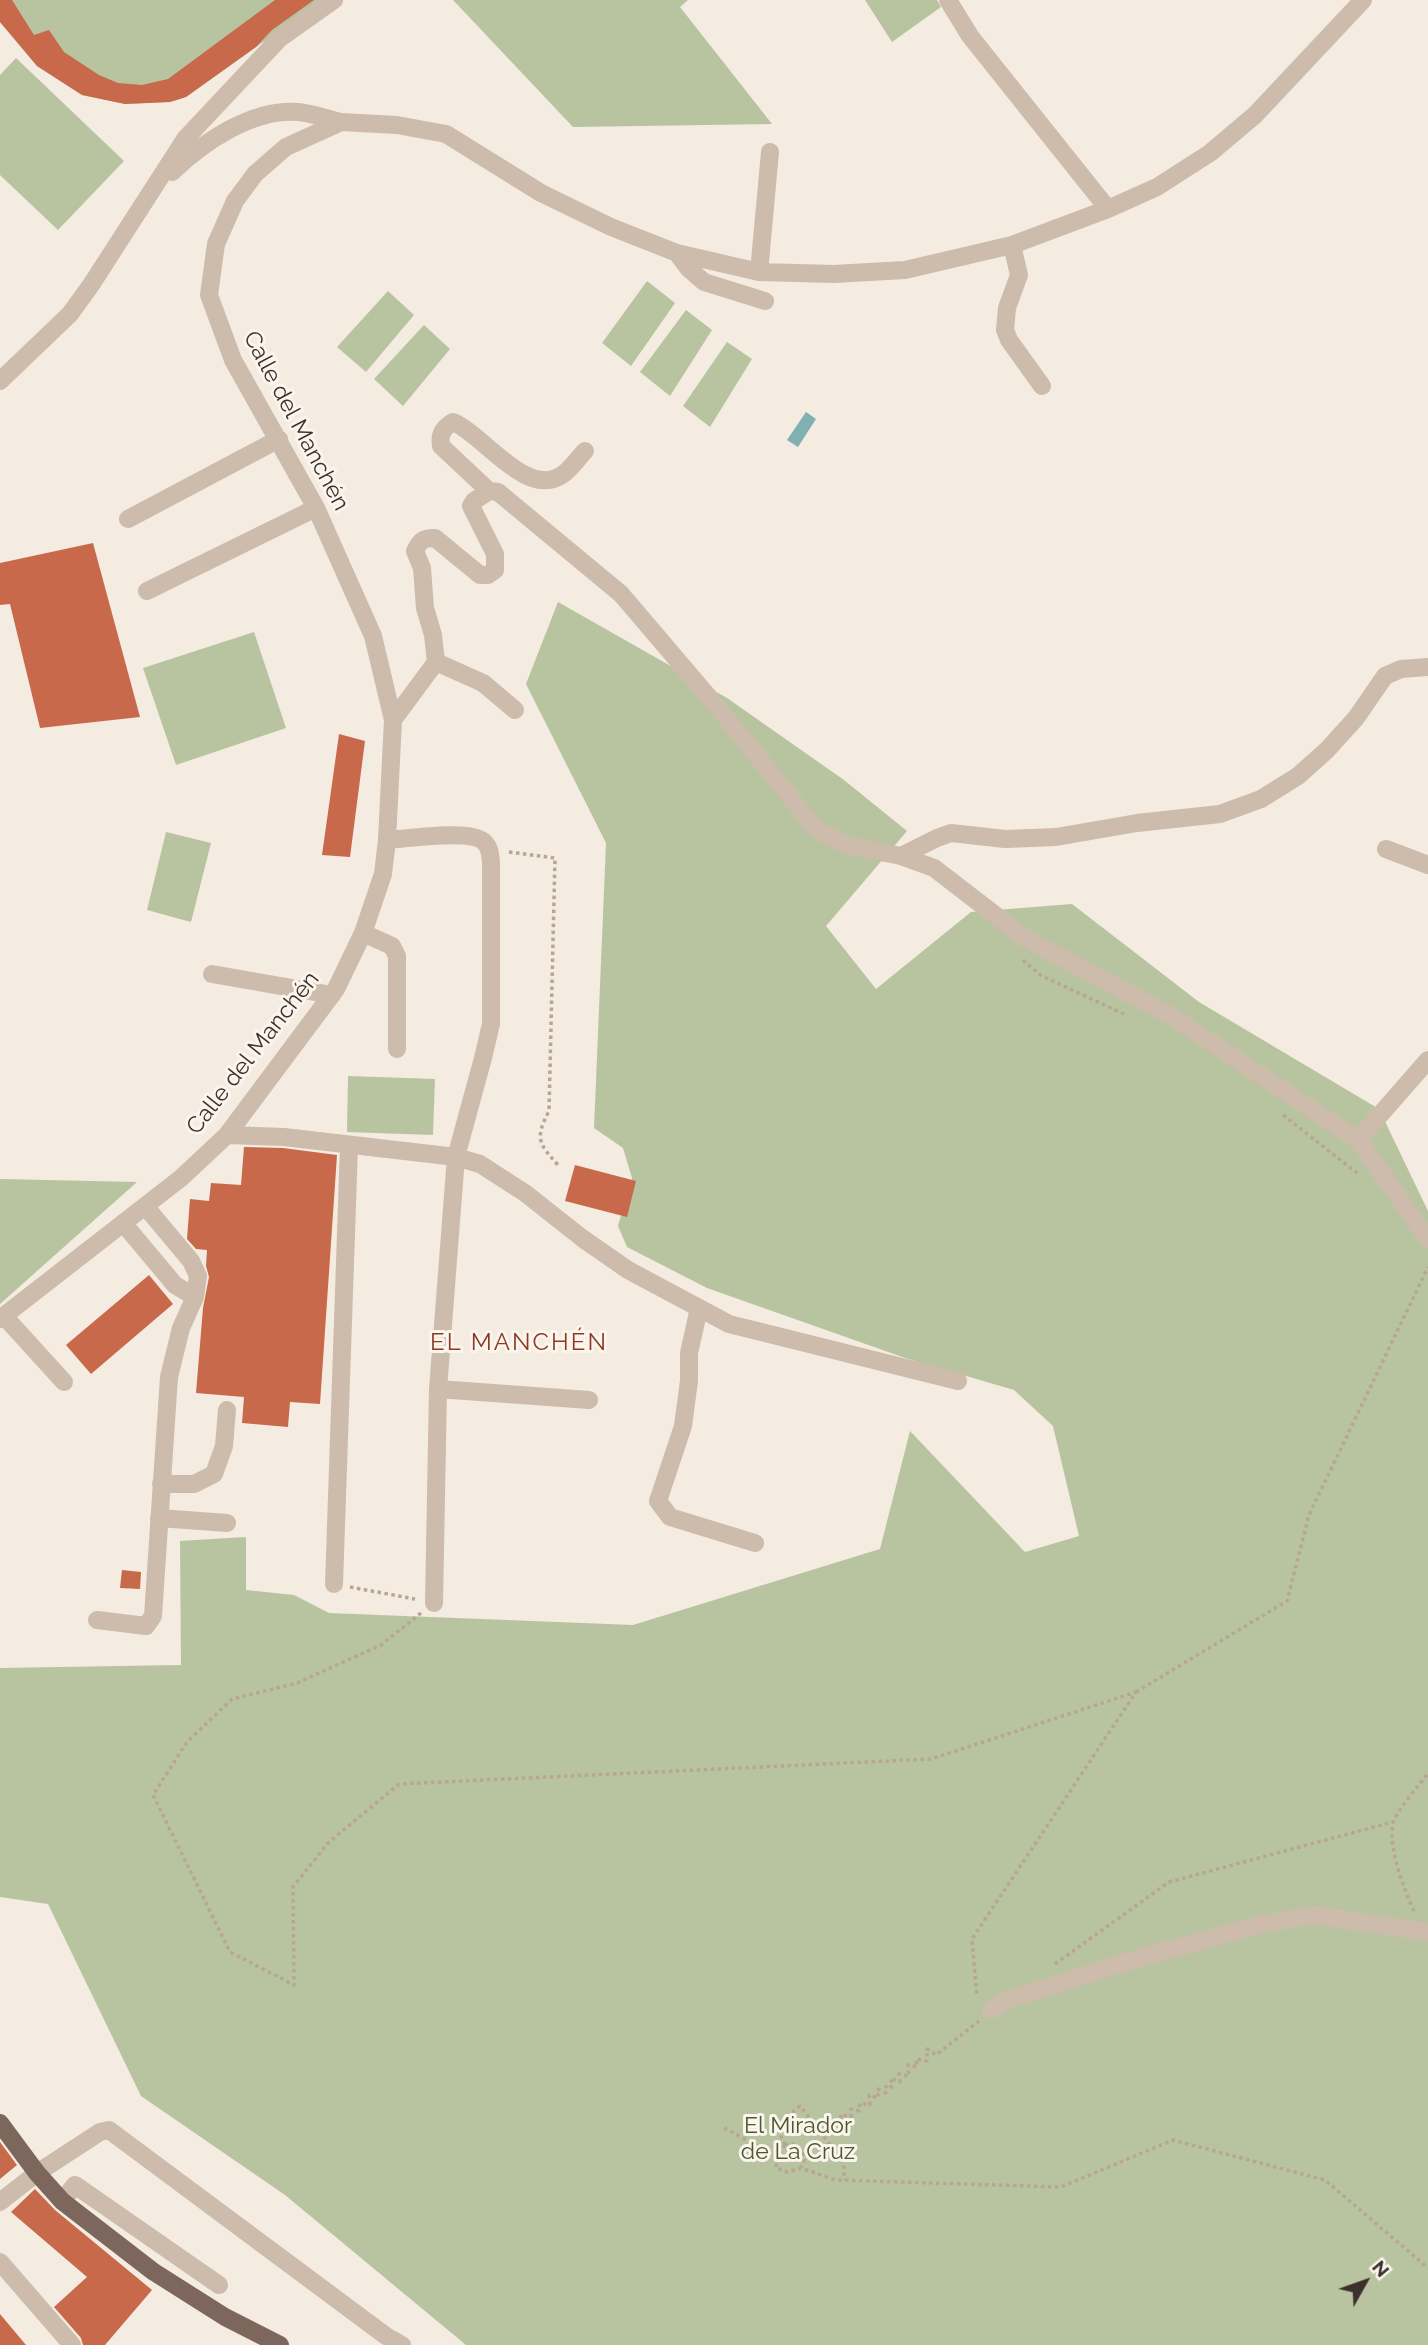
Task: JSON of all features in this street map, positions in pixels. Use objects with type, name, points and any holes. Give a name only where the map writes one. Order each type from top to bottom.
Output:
[{"type":"main road","points":[[0,2123],[37,2173],[62,2201],[154,2272],[225,2317],[280,2345]]},
{"type":"street","points":[[0,381],[70,314],[92,285],[185,139],[279,39],[334,0]]},
{"type":"street","points":[[948,0],[970,36],[1108,209]]},
{"type":"street","name":"Calle del Manchén","points":[[2,1318],[181,1178],[227,1135],[332,995],[363,933],[383,874],[393,720],[373,636],[316,508],[233,360],[209,295],[216,244],[235,201],[254,174],[286,147],[341,122],[397,125],[446,134],[541,193],[611,227],[677,253],[759,272],[834,274],[905,270],[1012,245],[1108,209],[1157,187],[1210,153],[1264,106],[1363,0]]},
{"type":"street","points":[[145,199],[193,152],[255,117],[297,112],[341,122]]},
{"type":"street","points":[[759,272],[770,152]]},
{"type":"street","points":[[1012,245],[1019,275],[1007,307],[1005,330],[1041,386]]},
{"type":"street","points":[[677,253],[688,268],[704,282],[765,300]]},
{"type":"street","points":[[585,451],[562,475],[550,480],[537,479],[521,473],[453,422],[442,431],[440,438],[441,446],[489,491],[498,492],[621,594],[816,829],[846,845],[901,856],[934,869],[1025,938],[1171,1016],[1358,1140],[1428,1239]]},
{"type":"street","points":[[128,519],[279,439]]},
{"type":"street","points":[[393,720],[436,662],[433,635],[425,608],[422,568],[415,551],[418,543],[425,538],[435,538],[480,575],[488,575],[495,570],[495,554],[471,506],[489,491]]},
{"type":"street","points":[[148,591],[316,508]]},
{"type":"street","points":[[436,662],[470,676],[496,692],[515,710]]},
{"type":"street","points":[[901,856],[951,833],[1005,839],[1056,837],[1137,823],[1220,814],[1261,799],[1298,776],[1327,750],[1356,718],[1385,676],[1401,669],[1428,667]]},
{"type":"street","points":[[387,840],[466,835],[481,839],[489,849],[491,1024],[456,1157],[438,1389],[434,1603]]},
{"type":"street","points":[[1386,849],[1428,865]]},
{"type":"street","points":[[363,933],[393,946],[397,956],[397,1049]]},
{"type":"street","points":[[212,974],[332,995]]},
{"type":"street","points":[[1358,1140],[1428,1060]]},
{"type":"street","points":[[227,1135],[284,1137],[456,1157],[480,1164],[525,1193],[628,1270],[729,1324],[958,1381]]},
{"type":"street","points":[[334,1584],[349,1146]]},
{"type":"street","points":[[97,1620],[146,1626],[153,1616],[169,1377],[181,1328],[195,1297],[198,1276],[191,1261],[145,1206]]},
{"type":"street","points":[[123,1223],[175,1285],[195,1297]]},
{"type":"street","points":[[699,1308],[689,1353],[689,1381],[682,1426],[658,1502],[670,1517],[755,1543]]},
{"type":"street","points":[[2,1318],[64,1382]]},
{"type":"street","points":[[438,1389],[589,1400]]},
{"type":"street","points":[[161,1485],[194,1484],[214,1474],[224,1446],[227,1410]]},
{"type":"street","points":[[159,1518],[227,1523]]},
{"type":"street","points":[[989,2012],[1004,2001],[1142,1957],[1264,1924],[1314,1915],[1425,1930]]},
{"type":"street","points":[[0,2203],[37,2173],[100,2132],[109,2130],[388,2342]]},
{"type":"street","points":[[55,2161],[75,2185],[219,2285]]},
{"type":"street","points":[[62,2201],[75,2185]]},
{"type":"street","points":[[0,2262],[72,2345]]},
{"type":"path","points":[[489,849],[555,858],[549,1111],[539,1131],[545,1150],[558,1165]]},
{"type":"path","points":[[1020,957],[1040,975],[1125,1015]]},
{"type":"path","points":[[1282,1115],[1356,1171],[1364,1181]]},
{"type":"path","points":[[434,1603],[381,1645],[298,1682],[232,1699],[187,1742],[153,1795],[230,1952],[294,1985],[293,1887],[328,1843],[399,1784],[932,1759],[1136,1692],[1287,1601],[1309,1516],[1428,1268]]},
{"type":"path","points":[[334,1584],[434,1603]]},
{"type":"path","points":[[821,2134],[832,2126],[831,2121],[841,2124],[841,2114],[851,2116],[851,2109],[859,2111],[860,2104],[870,2105],[869,2095],[878,2098],[878,2089],[886,2093],[886,2085],[892,2087],[891,2078],[900,2082],[899,2074],[909,2076],[908,2065],[917,2067],[916,2059],[927,2061],[927,2049],[936,2055],[989,2012],[977,1998],[972,1939],[1136,1692]]},
{"type":"path","points":[[1048,1969],[1169,1882],[1393,1822],[1428,1774]]},
{"type":"path","points":[[1393,1822],[1395,1854],[1401,1883],[1425,1930]]},
{"type":"path","points":[[785,2145],[776,2126],[800,2106],[841,2160],[844,2180]]},
{"type":"path","points":[[724,2128],[777,2156]]},
{"type":"path","points":[[801,2168],[804,2162],[803,2152],[793,2144],[785,2145],[777,2156],[776,2168],[787,2172],[801,2168],[835,2180],[1061,2187],[1173,2140],[1325,2180],[1428,2268]]},
{"type":"green space","points":[[0,0],[322,0],[186,97],[170,102],[125,104],[82,95],[37,66],[0,22]]},
{"type":"green space","points":[[453,0],[688,0],[680,7],[772,124],[573,127]]},
{"type":"green space","points":[[865,0],[937,0],[941,7],[892,42]]},
{"type":"green space","points":[[16,58],[124,161],[58,230],[0,175],[0,75]]},
{"type":"green space","points":[[647,281],[675,303],[631,366],[602,343]]},
{"type":"green space","points":[[388,291],[414,315],[366,372],[337,347]]},
{"type":"green space","points":[[686,310],[712,330],[670,396],[640,372]]},
{"type":"green space","points":[[424,325],[450,349],[403,406],[374,379]]},
{"type":"green space","points":[[727,342],[752,359],[710,427],[683,406]]},
{"type":"green space","name":"El Mirador de La Cruz","points":[[558,602],[727,698],[844,780],[907,831],[826,926],[876,989],[971,912],[1072,904],[1199,1002],[1379,1109],[1428,1211],[1428,2345],[466,2345],[285,2195],[141,2096],[48,1904],[0,1897],[0,1668],[181,1665],[180,1541],[246,1537],[246,1590],[294,1595],[329,1613],[633,1625],[880,1549],[910,1431],[1025,1552],[1079,1536],[1053,1426],[1014,1390],[908,1359],[707,1288],[627,1247],[618,1226],[632,1178],[623,1148],[594,1128],[606,843],[526,684]]},
{"type":"green space","points":[[254,632],[286,728],[176,765],[143,668]]},
{"type":"green space","points":[[166,832],[211,843],[191,922],[147,910]]},
{"type":"green space","points":[[348,1076],[435,1079],[433,1135],[347,1132]]},
{"type":"green space","points":[[0,1179],[137,1182],[0,1304]]},
{"type":"water","points":[[806,412],[816,419],[798,447],[787,440]]},
{"type":"building","points":[[0,0],[12,0],[34,35],[49,30],[64,52],[99,75],[118,83],[142,85],[168,79],[275,0],[314,0],[272,30],[256,47],[186,97],[170,102],[125,104],[82,95],[37,66],[0,22]]},
{"type":"building","points":[[93,543],[140,717],[40,728],[10,604],[0,605],[0,563]]},
{"type":"building","points":[[339,734],[365,741],[350,857],[322,855]]},
{"type":"building","points":[[244,1147],[283,1148],[337,1155],[320,1404],[290,1402],[288,1427],[242,1423],[244,1397],[196,1393],[203,1308],[209,1277],[206,1266],[207,1250],[196,1249],[187,1239],[190,1199],[209,1201],[211,1183],[241,1185]]},
{"type":"building","points":[[575,1165],[636,1181],[627,1217],[565,1201]]},
{"type":"building","points":[[149,1275],[173,1304],[91,1374],[66,1345]]},
{"type":"building","points":[[122,1570],[141,1572],[140,1589],[120,1588]]},
{"type":"building","points":[[0,2142],[17,2165],[0,2179]]},
{"type":"building","points":[[35,2189],[55,2210],[152,2290],[105,2345],[83,2345],[81,2338],[54,2307],[87,2277],[11,2212]]},
{"type":"building","points":[[0,2314],[26,2345],[0,2345]]},
{"type":"district","name":"EL MANCHÉN","points":[[519,1343]]}]
